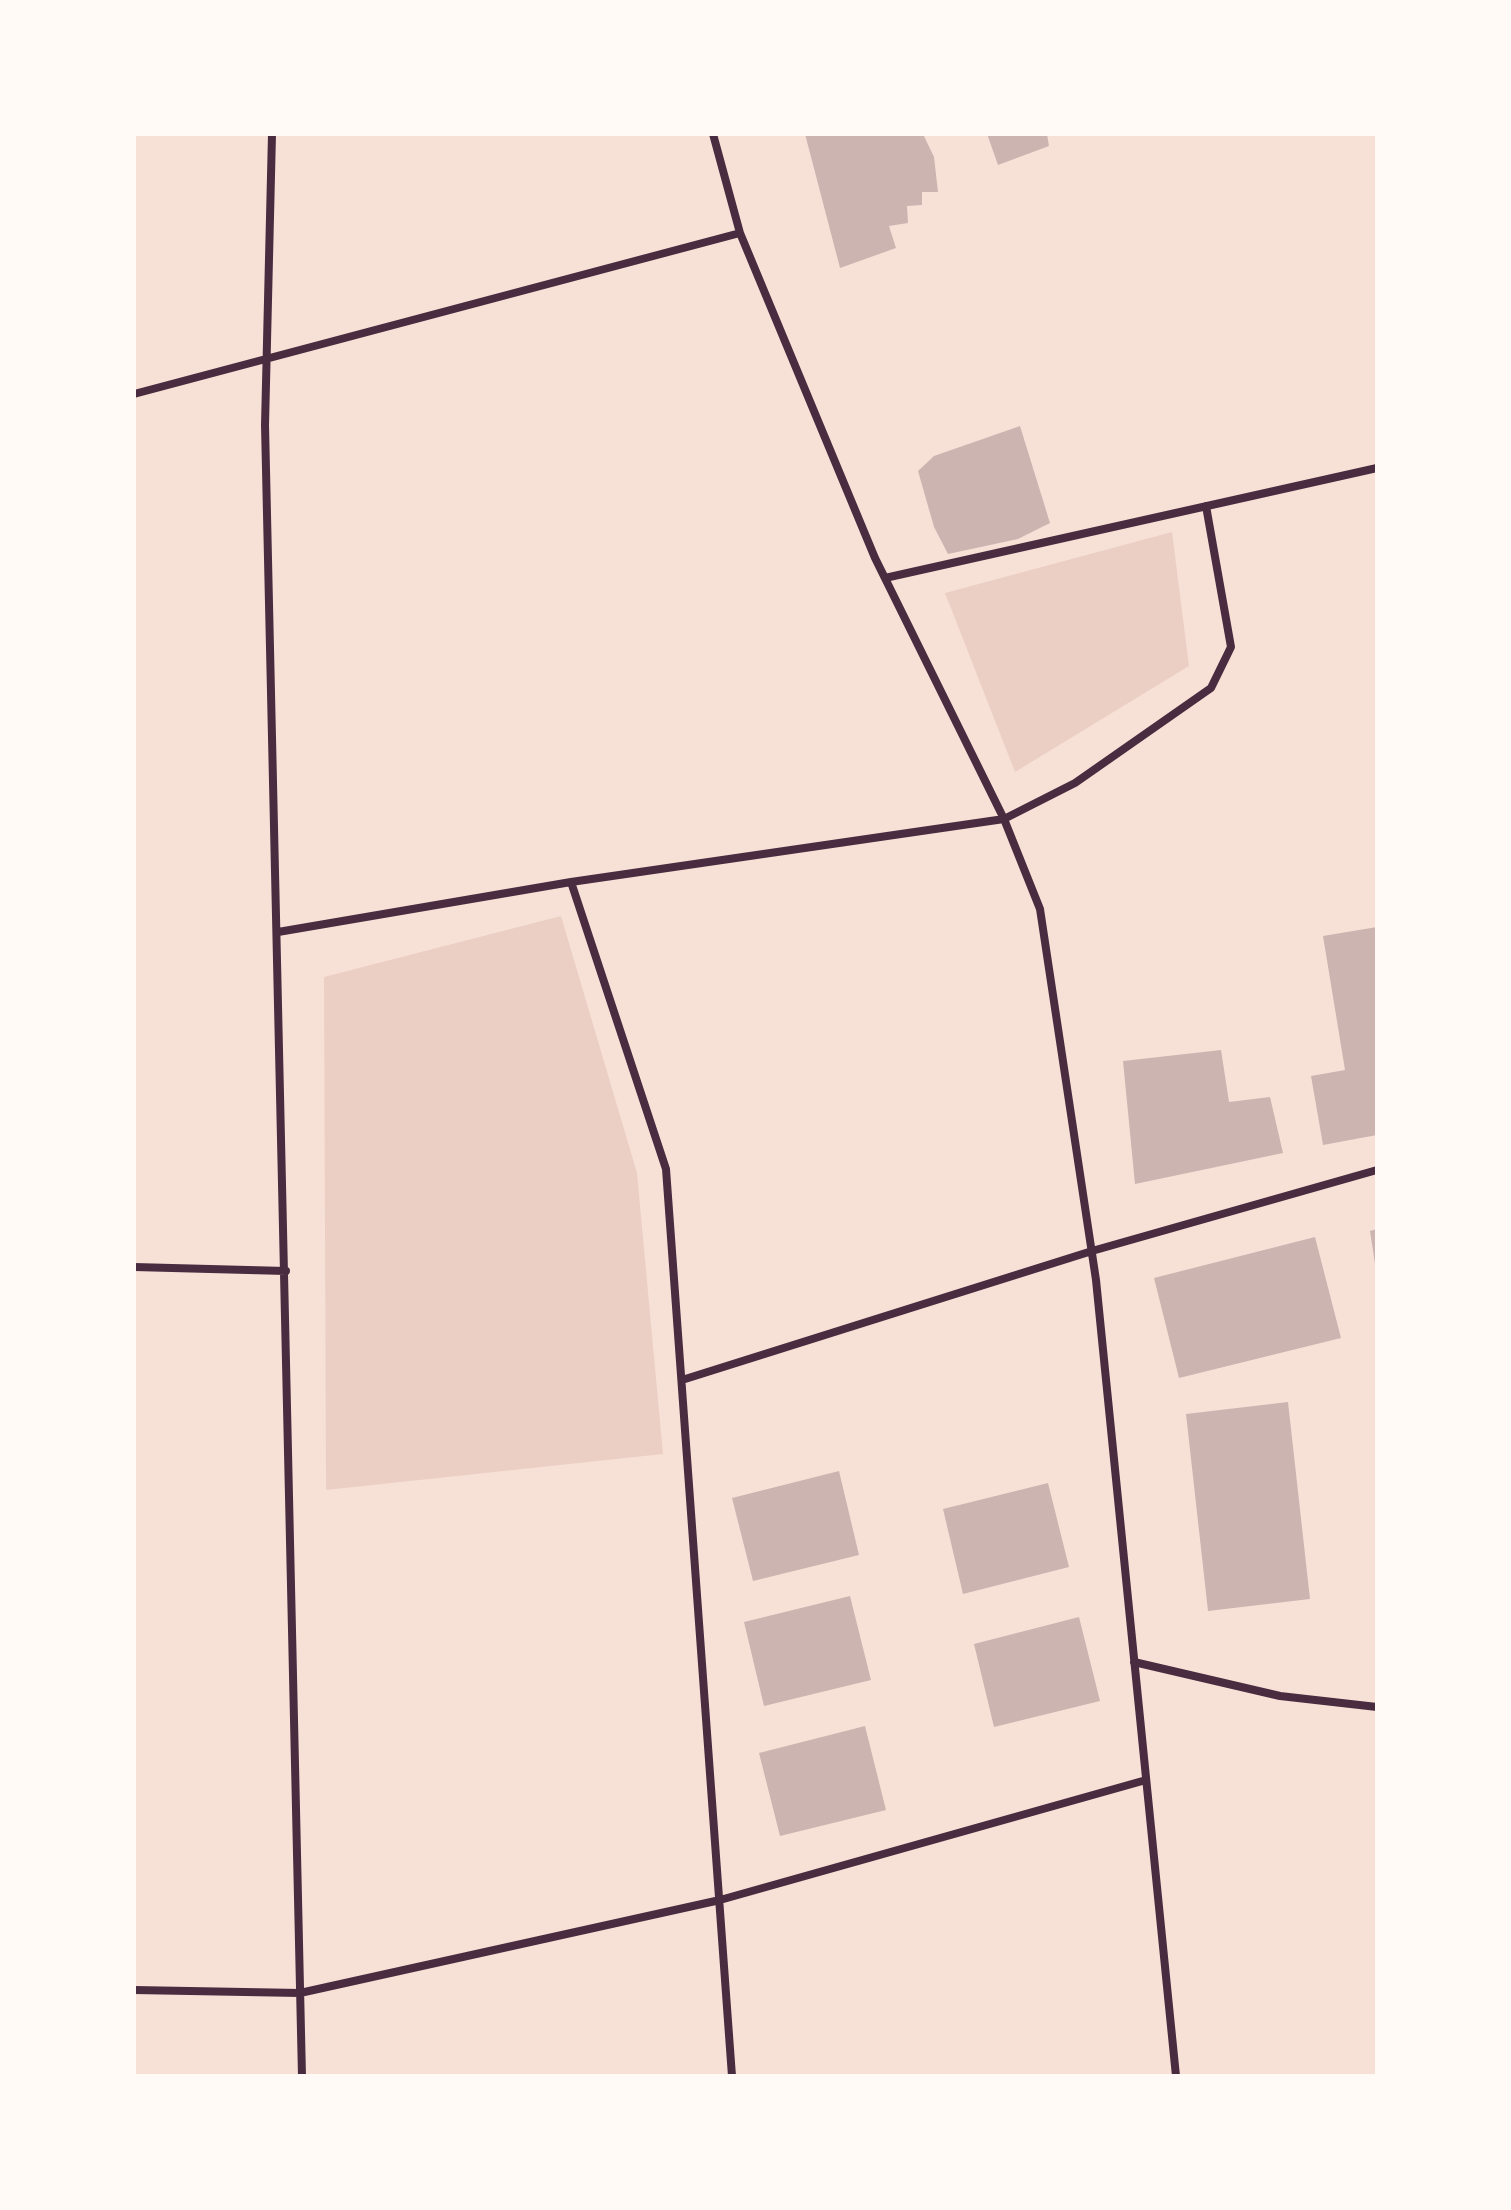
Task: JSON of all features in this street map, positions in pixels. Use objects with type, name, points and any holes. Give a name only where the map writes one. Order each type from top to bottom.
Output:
[{"type":"street","points":[[272,134],[265,425],[302,2076]]},
{"type":"street","points":[[713,134],[740,233],[885,578],[1004,819],[1040,909],[1092,1251],[1176,2076]]},
{"type":"street","points":[[134,394],[740,233]]},
{"type":"street","points":[[885,578],[1377,468]]},
{"type":"street","points":[[278,932],[571,882],[1004,819],[1075,783],[1211,688],[1231,647],[1206,506]]},
{"type":"street","points":[[571,882],[666,1169],[732,2076]]},
{"type":"street","points":[[682,1380],[1092,1251],[1377,1170]]},
{"type":"street","points":[[134,1267],[286,1271]]},
{"type":"street","points":[[1134,1662],[1280,1696],[1377,1707]]},
{"type":"street","points":[[134,1990],[300,1993],[720,1900],[1146,1780]]},
{"type":"shaded area","points":[[1172,532],[1189,666],[1015,772],[945,593]]},
{"type":"shaded area","points":[[561,916],[637,1173],[663,1454],[326,1490],[324,977]]},
{"type":"building","points":[[805,134],[923,134],[934,157],[938,192],[922,192],[922,205],[907,206],[908,223],[889,226],[896,248],[840,268]]},
{"type":"building","points":[[987,134],[1047,134],[1049,146],[998,165]]},
{"type":"building","points":[[1020,426],[1050,523],[1018,539],[948,554],[934,527],[918,471],[934,456]]},
{"type":"building","points":[[1377,927],[1377,1135],[1323,1145],[1311,1076],[1345,1070],[1323,936]]},
{"type":"building","points":[[1221,1050],[1229,1102],[1270,1097],[1283,1153],[1135,1184],[1123,1061]]},
{"type":"building","points":[[1377,1229],[1377,1263],[1375,1264],[1370,1231]]},
{"type":"building","points":[[1315,1237],[1341,1338],[1179,1378],[1154,1278]]},
{"type":"building","points":[[1288,1402],[1310,1599],[1208,1611],[1186,1414]]},
{"type":"building","points":[[839,1471],[859,1555],[753,1581],[732,1498]]},
{"type":"building","points":[[1048,1483],[1069,1567],[963,1594],[943,1509]]},
{"type":"building","points":[[850,1596],[871,1680],[764,1706],[744,1622]]},
{"type":"building","points":[[1079,1617],[1100,1701],[994,1727],[974,1644]]},
{"type":"building","points":[[865,1726],[886,1810],[780,1836],[759,1753]]}]
